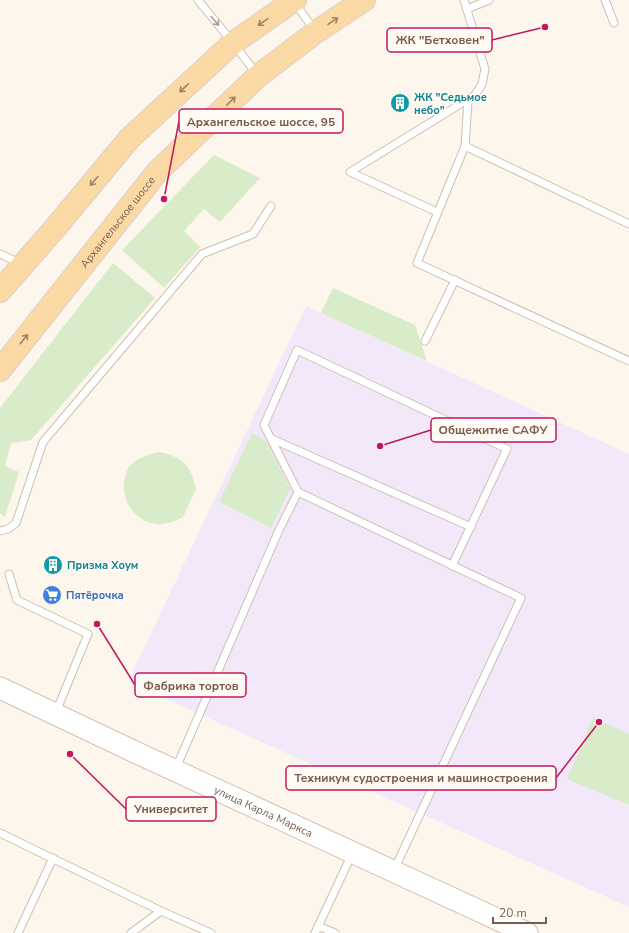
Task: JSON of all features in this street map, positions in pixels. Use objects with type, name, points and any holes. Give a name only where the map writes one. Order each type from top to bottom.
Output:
[{"type":"main road","points":[[0,291],[130,138],[233,43],[294,0]]},
{"type":"main road","name":"Архангельское шоссе","points":[[0,370],[158,171],[258,76],[316,32],[364,0]]},
{"type":"street","name":"улица Карла Маркса","points":[[3,692],[55,714],[527,933]]},
{"type":"lane","points":[[198,0],[258,76]]},
{"type":"lane","points":[[294,0],[316,32]]},
{"type":"lane","points":[[437,212],[350,172],[475,95],[482,84],[485,69],[464,0]]},
{"type":"lane","points":[[467,9],[490,0]]},
{"type":"lane","points":[[605,0],[614,23]]},
{"type":"lane","points":[[468,100],[465,146],[417,263],[629,361]]},
{"type":"lane","points":[[465,146],[629,224]]},
{"type":"lane","points":[[0,531],[8,529],[16,523],[43,442],[202,254],[253,234],[272,206]]},
{"type":"lane","points":[[0,254],[21,266]]},
{"type":"lane","points":[[425,341],[455,280]]},
{"type":"lane","points":[[394,871],[521,598],[452,566],[298,492],[264,425],[297,350],[507,449],[452,566]]},
{"type":"lane","points":[[272,439],[470,527]]},
{"type":"lane","points":[[175,770],[279,530],[298,492]]},
{"type":"lane","points":[[9,574],[17,600],[88,634],[55,714]]},
{"type":"lane","points":[[0,833],[161,911],[211,933]]},
{"type":"lane","points":[[315,933],[352,852]]},
{"type":"lane","points":[[18,933],[53,858]]},
{"type":"lane","points":[[131,933],[161,911]]},
{"type":"lane","points":[[318,926],[335,933]]},
{"type":"shaded area","points":[[306,306],[629,454],[629,907],[128,682]]},
{"type":"green space","points":[[214,155],[260,178],[220,222],[204,209],[184,231],[200,247],[164,288],[122,250]]},
{"type":"green space","points":[[113,263],[155,298],[31,440],[11,443],[5,466],[19,472],[5,517],[0,513],[0,408]]},
{"type":"green space","points":[[333,288],[415,325],[427,361],[321,313]]},
{"type":"green space","points":[[252,433],[267,442],[290,489],[271,528],[219,502]]},
{"type":"green space","points":[[160,452],[175,457],[185,464],[192,474],[196,489],[183,517],[163,524],[155,524],[140,518],[129,507],[124,491],[124,483],[125,476],[130,466],[144,456]]},
{"type":"green space","points":[[593,718],[629,734],[629,805],[567,779]]},
{"type":"place","name":"ЖК \"Бетховен\"","points":[[545,27]]},
{"type":"place","name":"ЖК \"Седьмое небо\"","points":[[400,103]]},
{"type":"place","name":"Архангельское шоссе, 95","points":[[164,199]]},
{"type":"place","name":"Общежитие САФУ","points":[[380,446]]},
{"type":"place","name":"Призма Хоум","points":[[53,565]]},
{"type":"place","name":"Пятёрочка","points":[[52,595]]},
{"type":"place","name":"Фабрика тортов","points":[[97,624]]},
{"type":"place","name":"Техникум судостроения и машиностроения","points":[[599,722]]},
{"type":"place","name":"Университет","points":[[70,754]]}]
